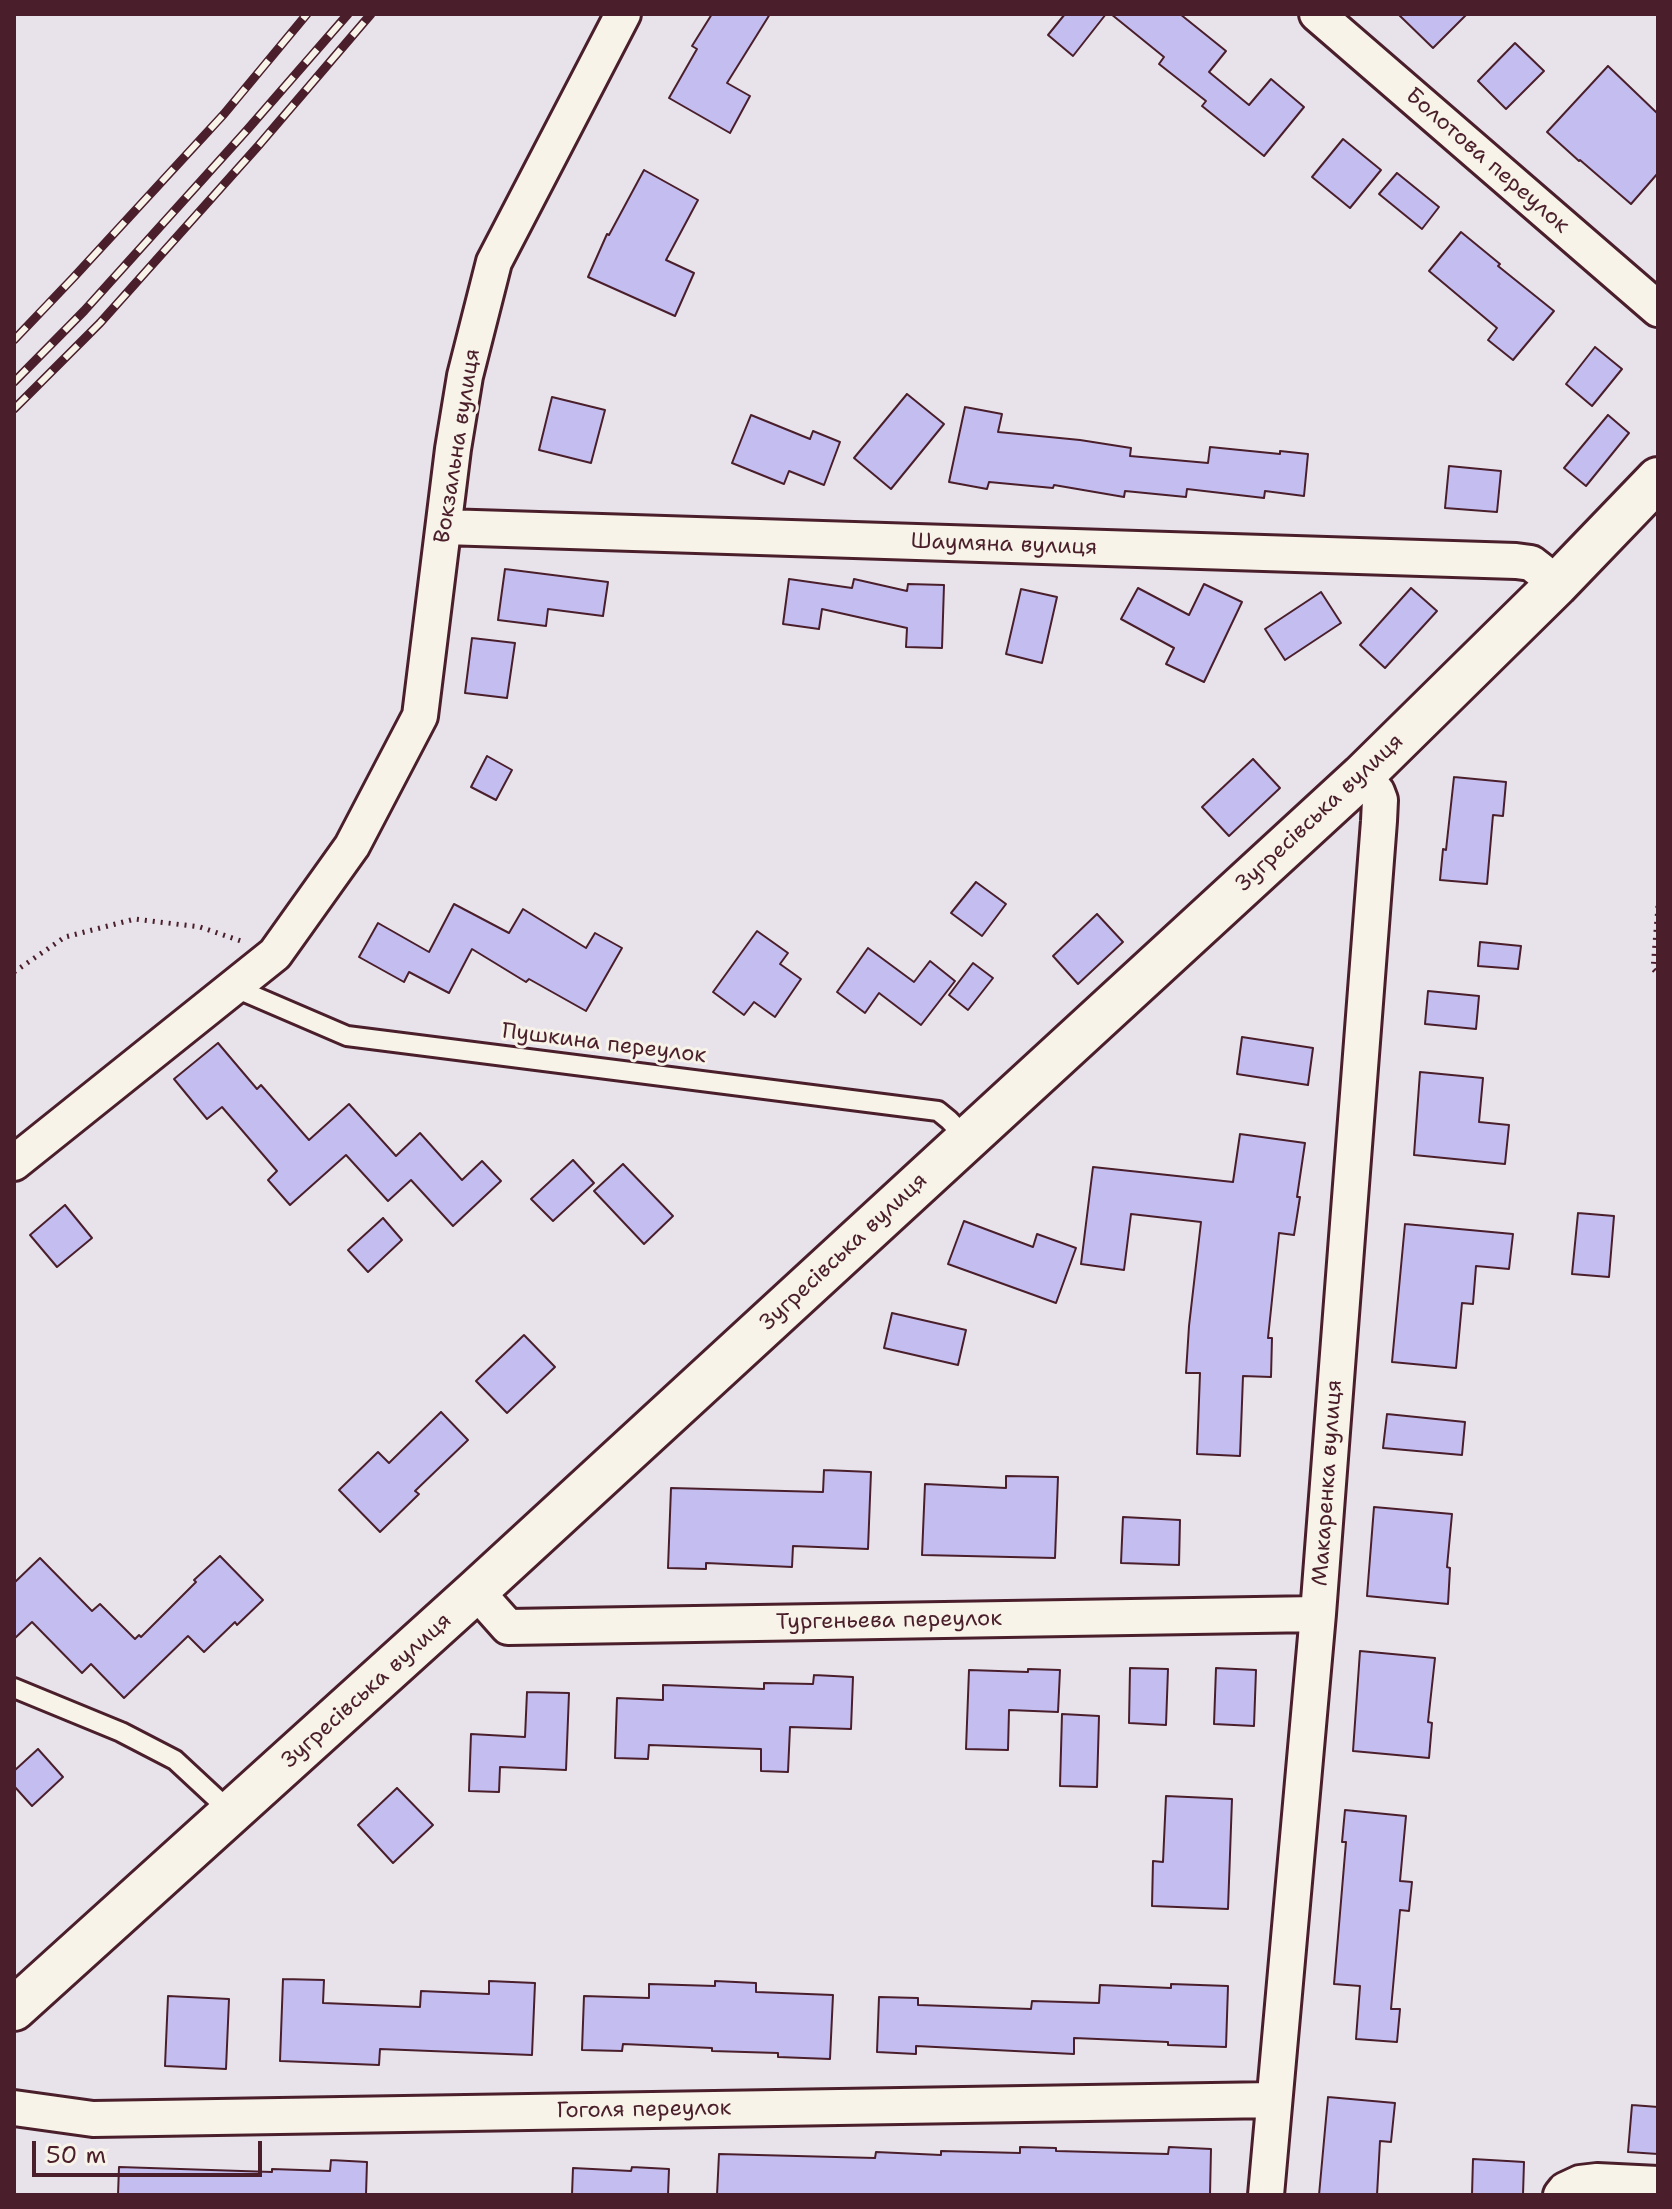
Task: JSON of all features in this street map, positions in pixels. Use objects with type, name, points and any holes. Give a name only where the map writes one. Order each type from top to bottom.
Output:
[{"type":"street","name":"Вокзальна вулиця","points":[[14,1163],[275,954],[352,846],[420,716],[465,376],[494,262],[623,14]]},
{"type":"street","name":"Болотова переулок","points":[[1317,14],[1658,309]]},
{"type":"street","name":"Зугресівська вулиця","points":[[14,2009],[476,1591],[1362,776],[1656,487]]},
{"type":"street","name":"Шаумяна вулиця","points":[[444,527],[1516,561],[1531,563],[1556,585]]},
{"type":"street","name":"Макаренка вулиця","points":[[1266,2195],[1318,1614],[1379,821],[1380,800],[1377,792],[1362,776]]},
{"type":"street","name":"Тургеньева переулок","points":[[476,1591],[508,1627],[1318,1614]]},
{"type":"street","name":"Гоголя переулок","points":[[14,2108],[93,2119],[1274,2100]]},
{"type":"street","points":[[1561,2195],[1580,2183],[1597,2181],[1658,2184]]},
{"type":"lane","name":"Пушкина переулок","points":[[233,987],[347,1036],[938,1111],[967,1139]]},
{"type":"lane","points":[[14,1688],[121,1732],[175,1760],[232,1813]]},
{"type":"path","points":[[1658,906],[1653,969],[1658,974]]},
{"type":"path","points":[[14,972],[65,937],[135,919],[200,927],[275,954]]},
{"type":"building","points":[[712,14],[770,14],[727,83],[750,96],[730,133],[669,98],[697,49],[692,46]]},
{"type":"building","points":[[1065,14],[1106,14],[1073,56],[1048,35]]},
{"type":"building","points":[[1111,14],[1180,14],[1226,51],[1209,72],[1249,105],[1271,79],[1304,107],[1264,156],[1202,106],[1206,101],[1159,64],[1164,57]]},
{"type":"building","points":[[1398,14],[1467,14],[1433,48]]},
{"type":"building","points":[[1515,43],[1544,71],[1506,109],[1478,81]]},
{"type":"building","points":[[1608,66],[1658,114],[1658,173],[1631,204],[1547,132]]},
{"type":"building","points":[[1343,139],[1381,170],[1350,208],[1312,177]]},
{"type":"building","points":[[644,170],[698,200],[666,260],[694,273],[675,316],[588,277],[607,234]]},
{"type":"building","points":[[1397,173],[1439,207],[1422,229],[1379,194]]},
{"type":"building","points":[[1461,232],[1554,311],[1513,360],[1488,340],[1497,328],[1429,271]]},
{"type":"building","points":[[1595,347],[1622,369],[1592,406],[1566,384]]},
{"type":"building","points":[[907,394],[944,424],[891,489],[854,458]]},
{"type":"building","points":[[552,397],[605,410],[591,463],[539,450]]},
{"type":"building","points":[[965,407],[1002,414],[998,432],[1131,448],[1130,456],[1208,463],[1210,447],[1308,454],[1304,496],[1265,491],[1264,498],[1187,489],[1186,497],[1125,491],[1124,497],[1054,485],[1053,488],[989,482],[987,489],[949,482]]},
{"type":"building","points":[[751,415],[810,439],[813,431],[840,442],[824,485],[789,471],[784,484],[732,463]]},
{"type":"building","points":[[1608,415],[1629,433],[1586,486],[1564,468]]},
{"type":"building","points":[[1449,466],[1501,471],[1497,512],[1445,508]]},
{"type":"building","points":[[505,569],[608,582],[603,616],[548,609],[546,626],[498,620]]},
{"type":"building","points":[[789,579],[852,588],[854,579],[907,591],[908,584],[944,585],[942,648],[906,647],[907,628],[822,609],[819,629],[783,624]]},
{"type":"building","points":[[1204,584],[1242,602],[1204,682],[1166,664],[1174,648],[1121,619],[1138,588],[1189,615]]},
{"type":"building","points":[[1411,588],[1437,611],[1385,668],[1360,645]]},
{"type":"building","points":[[1021,589],[1057,597],[1042,663],[1006,654]]},
{"type":"building","points":[[1321,592],[1341,623],[1285,660],[1265,629]]},
{"type":"building","points":[[472,638],[515,643],[507,698],[465,693]]},
{"type":"building","points":[[487,756],[512,770],[496,800],[471,787]]},
{"type":"building","points":[[1253,759],[1280,788],[1229,836],[1202,807]]},
{"type":"building","points":[[1454,777],[1506,782],[1503,816],[1493,815],[1487,884],[1440,880]]},
{"type":"building","points":[[976,882],[1006,904],[982,936],[951,913]]},
{"type":"building","points":[[454,904],[509,933],[523,909],[586,948],[595,933],[622,948],[586,1011],[529,979],[526,982],[472,949],[449,993],[409,972],[404,982],[359,957],[378,923],[429,952]]},
{"type":"building","points":[[1097,914],[1123,942],[1078,984],[1053,956]]},
{"type":"building","points":[[757,931],[788,953],[780,964],[801,979],[775,1017],[754,1002],[744,1015],[713,992]]},
{"type":"building","points":[[1480,942],[1521,946],[1518,969],[1478,966]]},
{"type":"building","points":[[868,948],[914,982],[930,961],[955,981],[921,1025],[879,993],[865,1013],[837,992]]},
{"type":"building","points":[[973,963],[993,978],[968,1010],[949,995]]},
{"type":"building","points":[[1428,991],[1479,996],[1476,1029],[1425,1024]]},
{"type":"building","points":[[1242,1037],[1313,1048],[1308,1085],[1237,1074]]},
{"type":"building","points":[[218,1043],[257,1089],[261,1085],[309,1140],[349,1104],[396,1156],[420,1133],[462,1180],[482,1161],[501,1181],[453,1226],[411,1180],[388,1201],[346,1155],[290,1205],[268,1180],[277,1171],[222,1107],[207,1119],[174,1079]]},
{"type":"building","points":[[1420,1072],[1483,1078],[1479,1122],[1509,1125],[1505,1164],[1414,1155]]},
{"type":"building","points":[[1240,1134],[1305,1143],[1297,1197],[1300,1197],[1294,1235],[1279,1233],[1268,1338],[1272,1338],[1271,1377],[1243,1376],[1240,1456],[1197,1454],[1200,1373],[1186,1373],[1201,1222],[1131,1214],[1124,1270],[1081,1264],[1093,1167],[1233,1182]]},
{"type":"building","points":[[573,1160],[594,1183],[553,1221],[531,1199]]},
{"type":"building","points":[[623,1164],[673,1216],[644,1244],[594,1191]]},
{"type":"building","points":[[65,1205],[92,1238],[57,1267],[30,1235]]},
{"type":"building","points":[[1578,1213],[1614,1216],[1609,1277],[1572,1274]]},
{"type":"building","points":[[383,1218],[402,1240],[368,1272],[348,1250]]},
{"type":"building","points":[[964,1221],[1033,1247],[1037,1234],[1076,1248],[1056,1303],[948,1264]]},
{"type":"building","points":[[1405,1224],[1513,1234],[1509,1269],[1476,1266],[1473,1304],[1462,1303],[1456,1368],[1392,1362]]},
{"type":"building","points":[[892,1313],[966,1330],[958,1365],[884,1348]]},
{"type":"building","points":[[524,1335],[555,1367],[507,1413],[476,1381]]},
{"type":"building","points":[[441,1412],[468,1440],[415,1491],[419,1494],[380,1532],[339,1490],[378,1452],[389,1463]]},
{"type":"building","points":[[1387,1414],[1465,1422],[1462,1455],[1383,1448]]},
{"type":"building","points":[[824,1470],[871,1472],[868,1549],[793,1546],[792,1567],[706,1563],[706,1569],[668,1568],[671,1488],[823,1492]]},
{"type":"building","points":[[1006,1476],[1058,1477],[1055,1558],[922,1555],[925,1484],[1006,1488]]},
{"type":"building","points":[[1374,1507],[1452,1514],[1447,1567],[1450,1568],[1448,1604],[1367,1596]]},
{"type":"building","points":[[1123,1517],[1180,1520],[1179,1565],[1121,1563]]},
{"type":"building","points":[[220,1556],[263,1600],[204,1652],[188,1636],[124,1698],[91,1664],[82,1673],[32,1622],[14,1639],[14,1583],[40,1558],[92,1611],[100,1604],[135,1639],[139,1635],[141,1637]]},
{"type":"building","points":[[1360,1651],[1435,1658],[1428,1722],[1432,1723],[1429,1758],[1353,1751]]},
{"type":"building","points":[[1130,1668],[1168,1669],[1166,1725],[1129,1723]]},
{"type":"building","points":[[1216,1668],[1256,1670],[1254,1726],[1214,1724]]},
{"type":"building","points":[[1028,1669],[1060,1670],[1058,1712],[1009,1710],[1008,1750],[966,1749],[969,1670],[1028,1672]]},
{"type":"building","points":[[814,1675],[853,1677],[851,1729],[790,1727],[788,1772],[761,1771],[761,1749],[649,1745],[648,1759],[615,1758],[617,1698],[663,1700],[663,1685],[764,1689],[764,1683],[813,1684]]},
{"type":"building","points":[[527,1692],[569,1693],[566,1770],[500,1767],[499,1792],[469,1791],[471,1734],[525,1737]]},
{"type":"building","points":[[1062,1714],[1099,1716],[1097,1787],[1060,1786]]},
{"type":"building","points":[[38,1749],[63,1777],[32,1806],[14,1786],[14,1771]]},
{"type":"building","points":[[397,1788],[433,1825],[393,1863],[358,1825]]},
{"type":"building","points":[[1166,1796],[1232,1799],[1228,1909],[1152,1906],[1153,1861],[1163,1862]]},
{"type":"building","points":[[1345,1810],[1406,1816],[1400,1881],[1412,1882],[1409,1911],[1400,1910],[1391,2009],[1400,2009],[1397,2042],[1356,2039],[1360,1986],[1334,1984],[1346,1842],[1342,1842]]},
{"type":"building","points":[[283,1979],[324,1980],[323,2003],[420,2007],[421,1991],[489,1994],[489,1981],[535,1983],[532,2055],[380,2049],[379,2065],[280,2061]]},
{"type":"building","points":[[715,1981],[756,1983],[756,1992],[833,1995],[830,2059],[778,2057],[778,2053],[712,2051],[712,2048],[623,2044],[622,2051],[582,2050],[584,1996],[649,1998],[649,1984],[715,1986]]},
{"type":"building","points":[[1171,1984],[1228,1986],[1226,2047],[1074,2038],[1074,2054],[916,2046],[916,2054],[877,2052],[879,1997],[918,1998],[918,2005],[1031,2009],[1032,2001],[1099,2003],[1100,1985],[1171,1988]]},
{"type":"building","points":[[168,1996],[229,1999],[226,2069],[165,2066]]},
{"type":"building","points":[[1328,2097],[1395,2103],[1391,2142],[1380,2141],[1377,2195],[1319,2195]]},
{"type":"building","points":[[1632,2105],[1658,2107],[1658,2154],[1628,2152]]},
{"type":"building","points":[[1020,2147],[1168,2154],[1169,2147],[1211,2149],[1210,2195],[717,2195],[719,2154],[875,2158],[876,2152],[941,2155],[941,2151],[1020,2153]]},
{"type":"building","points":[[1473,2159],[1524,2162],[1523,2195],[1472,2195]]},
{"type":"building","points":[[331,2160],[367,2162],[366,2195],[118,2195],[119,2167],[330,2171]]},
{"type":"building","points":[[632,2167],[669,2169],[668,2195],[572,2195],[573,2168],[631,2171]]},
{"type":"railway","points":[[14,340],[224,114],[307,14]]},
{"type":"railway","points":[[14,382],[84,311],[348,14]]},
{"type":"railway","points":[[14,409],[100,323],[371,14]]}]
